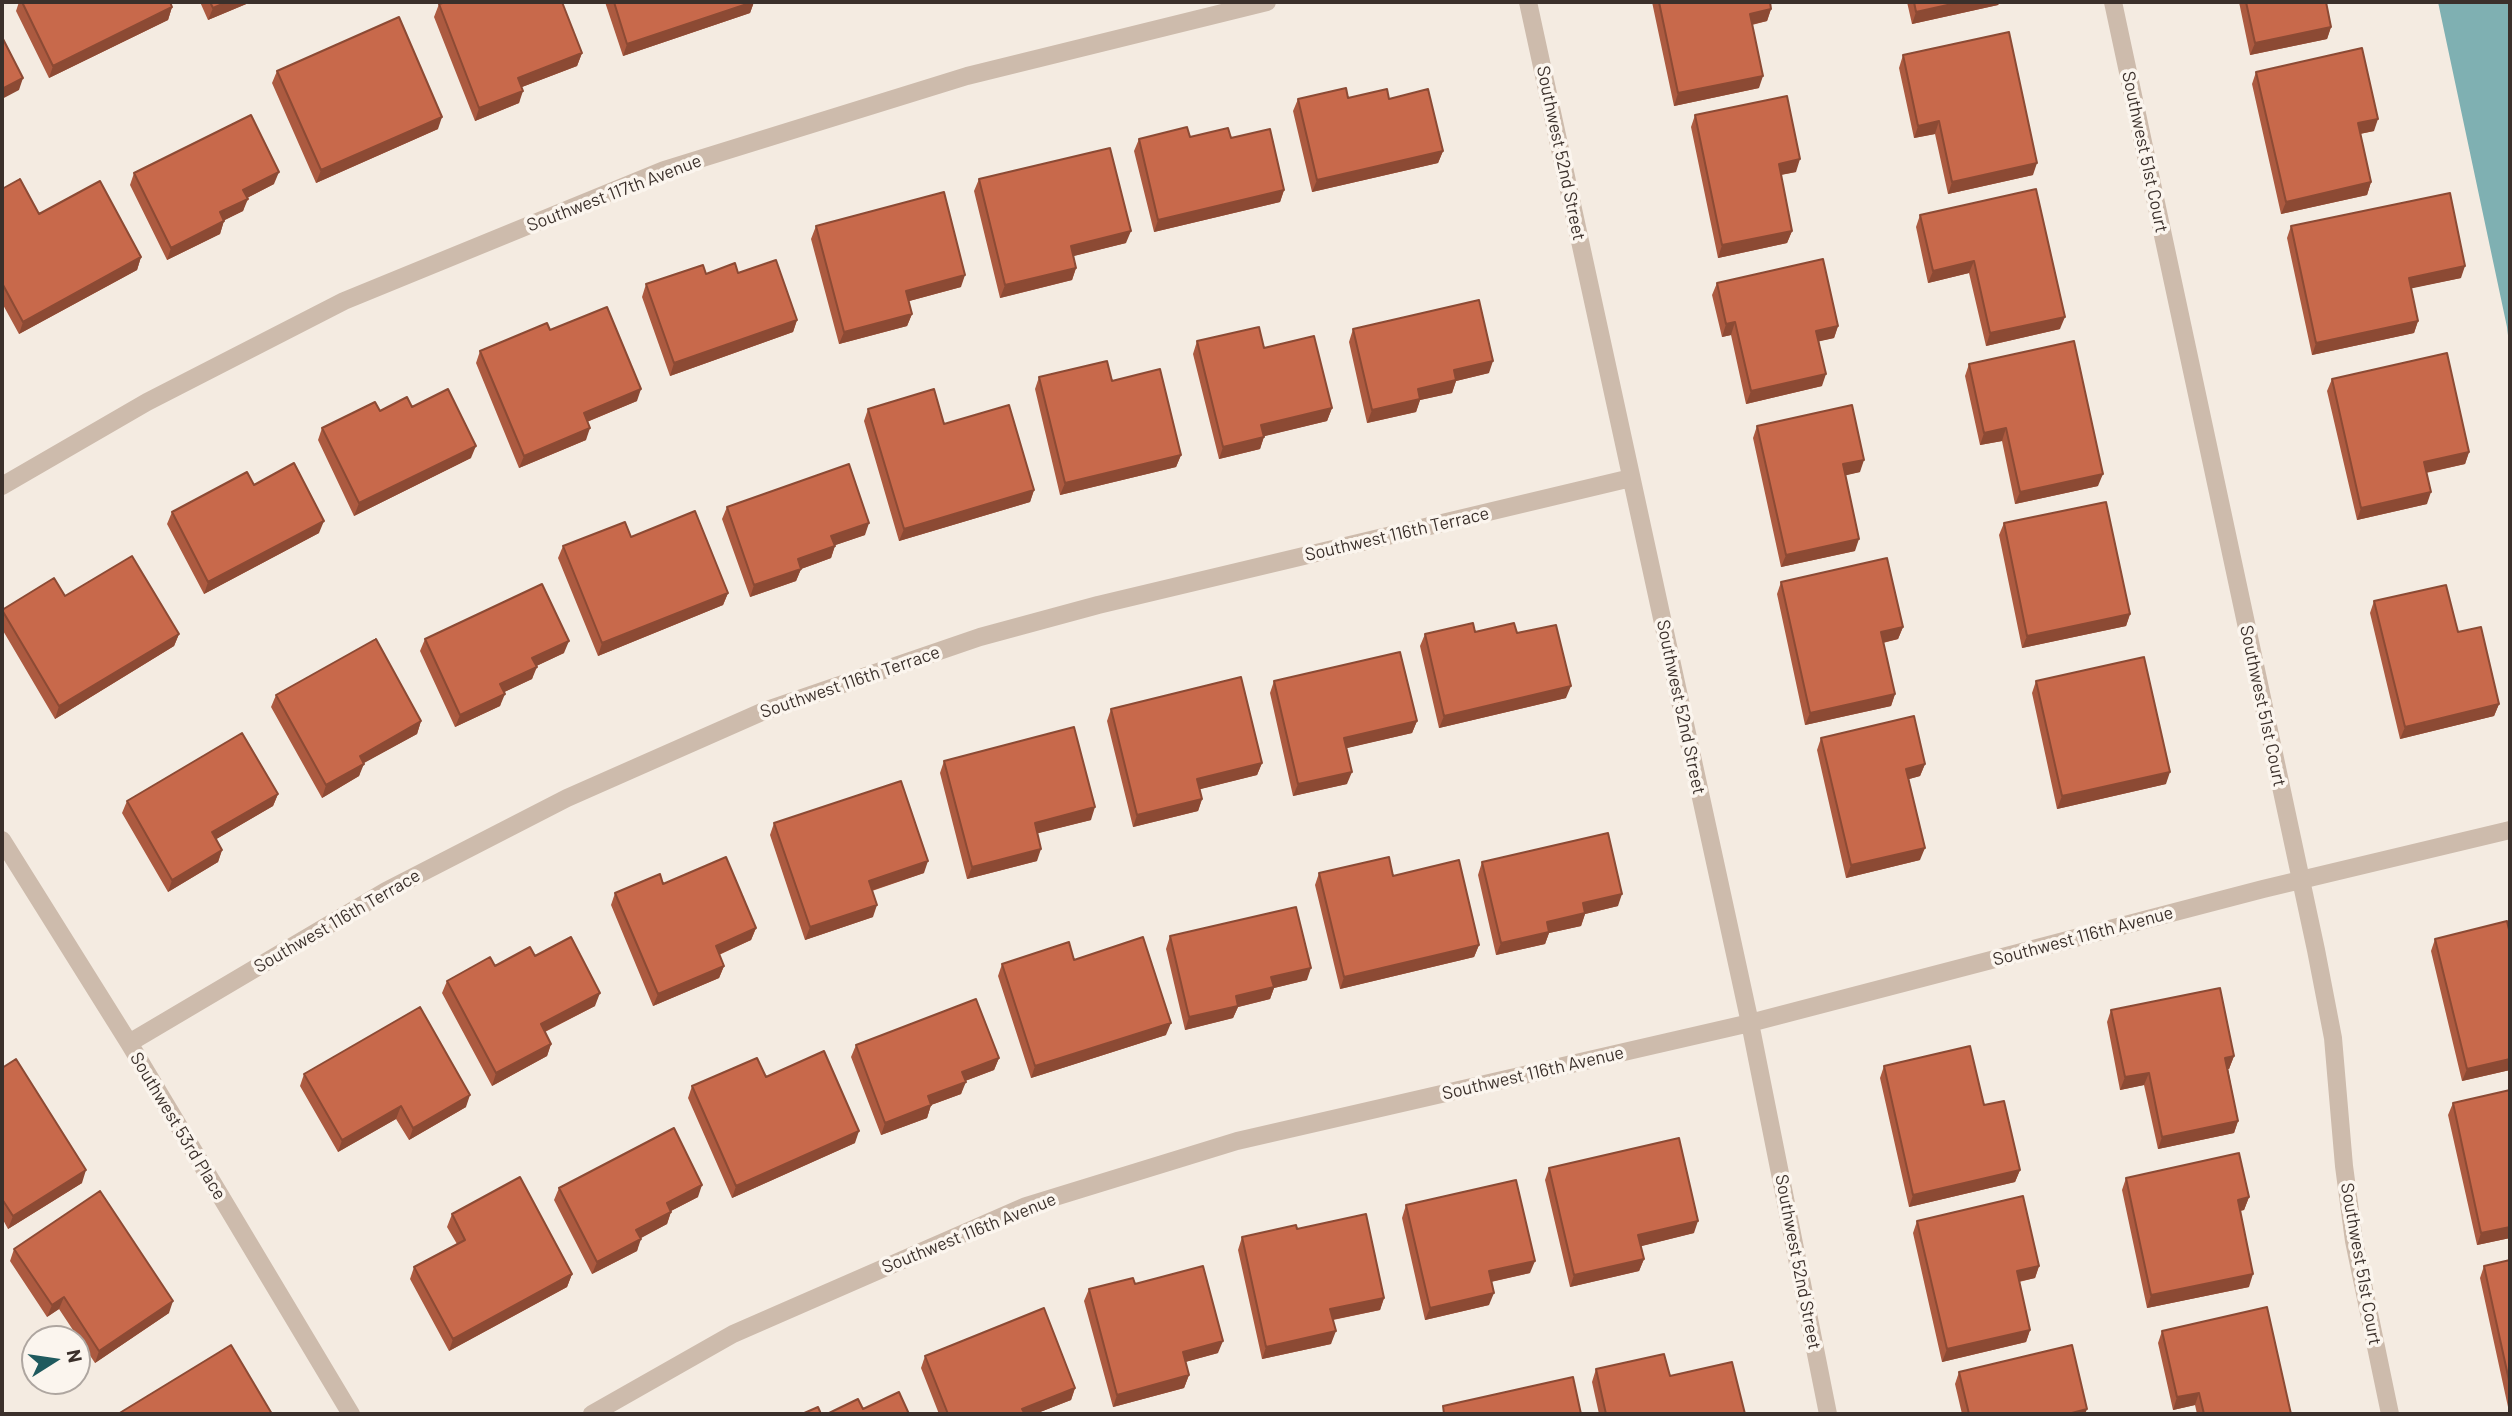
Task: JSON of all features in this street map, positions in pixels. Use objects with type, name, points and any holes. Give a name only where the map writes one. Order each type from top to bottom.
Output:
[{"type":"street","name":"Southwest 117th Avenue","points":[[2,486],[147,402],[344,301],[664,170],[967,76],[1267,2]]},
{"type":"street","name":"Southwest 52nd Street","points":[[1528,2],[1750,1023],[1828,1414]]},
{"type":"street","name":"Southwest 51st Court","points":[[2113,2],[2333,1038],[2344,1166],[2354,1241],[2390,1414]]},
{"type":"street","name":"Southwest 116th Terrace","points":[[129,1043],[386,891],[567,798],[764,711],[980,637],[1085,608],[1631,478]]},
{"type":"street","name":"Southwest 116th Avenue","points":[[592,1414],[733,1334],[1026,1206],[1237,1141],[1750,1023],[2300,879],[2510,830]]},
{"type":"street","name":"Southwest 53rd Place","points":[[2,841],[129,1043],[351,1414]]},
{"type":"water","points":[[2438,2],[2510,2],[2510,352],[2507,327]]},
{"type":"building","points":[[22,2],[170,2],[172,7],[53,66]]},
{"type":"building","points":[[210,2],[227,2],[213,8]]},
{"type":"building","points":[[562,2],[582,53],[518,78],[523,91],[479,108],[439,4]]},
{"type":"building","points":[[614,2],[753,2],[627,44]]},
{"type":"building","points":[[1659,2],[1770,2],[1771,9],[1750,14],[1763,76],[1678,93]]},
{"type":"building","points":[[1914,2],[1961,2],[1916,12]]},
{"type":"building","points":[[2246,2],[2326,2],[2331,27],[2255,43]]},
{"type":"building","points":[[399,17],[442,117],[321,170],[277,71]]},
{"type":"building","points":[[2009,32],[2037,163],[1952,182],[1939,121],[1918,126],[1903,55]]},
{"type":"building","points":[[2,37],[23,78],[2,89]]},
{"type":"building","points":[[2362,48],[2378,119],[2358,123],[2371,182],[2286,202],[2256,72]]},
{"type":"building","points":[[1346,88],[1348,98],[1387,89],[1389,99],[1428,89],[1443,151],[1317,180],[1298,99]]},
{"type":"building","points":[[1787,96],[1800,159],[1779,164],[1792,231],[1722,245],[1695,115]]},
{"type":"building","points":[[251,115],[279,172],[243,190],[248,199],[220,212],[224,221],[171,248],[134,173]]},
{"type":"building","points":[[1187,127],[1190,137],[1228,128],[1231,138],[1270,129],[1284,190],[1158,220],[1139,139]]},
{"type":"building","points":[[1110,148],[1131,231],[1071,246],[1076,268],[1005,285],[979,179]]},
{"type":"building","points":[[20,179],[39,214],[100,181],[141,257],[23,322],[2,283],[2,189]]},
{"type":"building","points":[[2036,189],[2065,317],[1990,333],[1974,261],[1933,271],[1920,215]]},
{"type":"building","points":[[944,192],[965,275],[906,291],[912,314],[844,332],[816,226]]},
{"type":"building","points":[[2450,193],[2465,266],[2409,278],[2418,321],[2316,343],[2291,226]]},
{"type":"building","points":[[1823,259],[1838,326],[1816,331],[1826,374],[1751,391],[1735,322],[1726,324],[1717,283]]},
{"type":"building","points":[[776,260],[797,320],[674,363],[646,284],[703,265],[706,274],[735,263],[738,273]]},
{"type":"building","points":[[1479,300],[1493,361],[1454,370],[1456,380],[1418,389],[1420,399],[1372,410],[1353,329]]},
{"type":"building","points":[[607,307],[641,389],[584,413],[590,428],[524,456],[480,351],[547,323],[550,330]]},
{"type":"building","points":[[1259,327],[1264,348],[1314,336],[1332,408],[1261,425],[1264,437],[1223,447],[1197,341]]},
{"type":"building","points":[[2074,341],[2103,474],[2020,492],[2006,428],[1984,433],[1969,364]]},
{"type":"building","points":[[2447,353],[2469,452],[2424,462],[2431,492],[2361,508],[2332,379]]},
{"type":"building","points":[[1107,361],[1112,381],[1160,369],[1181,455],[1065,483],[1039,377]]},
{"type":"building","points":[[448,389],[476,446],[359,503],[322,428],[375,402],[380,411],[407,397],[412,407]]},
{"type":"building","points":[[934,389],[944,424],[1009,405],[1034,490],[904,529],[868,409]]},
{"type":"building","points":[[1852,405],[1864,460],[1843,464],[1859,539],[1786,555],[1757,426]]},
{"type":"building","points":[[294,463],[324,521],[208,582],[172,512],[247,472],[254,485]]},
{"type":"building","points":[[849,464],[869,523],[831,536],[835,546],[798,559],[801,569],[754,585],[727,507]]},
{"type":"building","points":[[2106,502],[2130,614],[2027,636],[2004,523]]},
{"type":"building","points":[[695,511],[728,593],[602,643],[563,546],[625,522],[631,537]]},
{"type":"building","points":[[132,556],[179,634],[59,706],[2,610],[54,578],[65,596]]},
{"type":"building","points":[[1887,558],[1903,627],[1881,632],[1895,694],[1810,713],[1781,582]]},
{"type":"building","points":[[542,584],[569,641],[532,658],[537,667],[500,684],[505,694],[460,715],[425,639]]},
{"type":"building","points":[[2446,585],[2458,632],[2481,627],[2499,704],[2405,727],[2374,601]]},
{"type":"building","points":[[1473,623],[1475,632],[1514,623],[1517,633],[1556,625],[1571,686],[1444,716],[1425,634]]},
{"type":"building","points":[[376,639],[421,721],[360,756],[364,764],[326,785],[276,695]]},
{"type":"building","points":[[1400,652],[1417,721],[1344,738],[1352,772],[1298,784],[1274,681]]},
{"type":"building","points":[[2144,657],[2170,772],[2062,796],[2036,681]]},
{"type":"building","points":[[1241,677],[1262,763],[1197,779],[1202,799],[1137,815],[1111,709]]},
{"type":"building","points":[[1914,716],[1925,764],[1906,769],[1925,848],[1851,865],[1821,738]]},
{"type":"building","points":[[1074,727],[1095,807],[1035,823],[1041,849],[972,867],[944,761]]},
{"type":"building","points":[[242,733],[278,794],[212,832],[222,850],[172,880],[127,801]]},
{"type":"building","points":[[901,781],[928,861],[869,881],[877,905],[810,927],[774,823]]},
{"type":"building","points":[[1608,833],[1622,894],[1583,903],[1585,913],[1547,922],[1549,932],[1501,943],[1482,862]]},
{"type":"building","points":[[726,857],[756,928],[716,946],[724,966],[658,994],[615,893],[660,874],[663,884]]},
{"type":"building","points":[[1389,857],[1393,876],[1459,860],[1479,945],[1344,977],[1319,873]]},
{"type":"building","points":[[1296,907],[1311,968],[1271,977],[1274,987],[1236,996],[1238,1006],[1189,1017],[1170,936]]},
{"type":"building","points":[[2507,921],[2510,934],[2510,1059],[2467,1069],[2435,939]]},
{"type":"building","points":[[571,937],[600,993],[541,1024],[551,1044],[496,1073],[447,981],[490,957],[495,966],[530,947],[535,956]]},
{"type":"building","points":[[1143,937],[1171,1023],[1035,1066],[1002,964],[1069,942],[1074,960]]},
{"type":"building","points":[[2220,988],[2234,1056],[2225,1058],[2238,1121],[2162,1137],[2149,1073],[2125,1077],[2111,1010]]},
{"type":"building","points":[[976,999],[999,1058],[962,1072],[966,1082],[928,1096],[931,1105],[885,1123],[856,1045]]},
{"type":"building","points":[[420,1007],[470,1095],[413,1128],[401,1106],[342,1140],[304,1074]]},
{"type":"building","points":[[1970,1046],[1984,1105],[2004,1101],[2020,1170],[1913,1195],[1884,1066]]},
{"type":"building","points":[[824,1051],[859,1131],[736,1186],[692,1086],[757,1058],[766,1077]]},
{"type":"building","points":[[16,1059],[86,1170],[13,1216],[2,1199],[2,1068]]},
{"type":"building","points":[[2510,1090],[2510,1227],[2481,1233],[2453,1103]]},
{"type":"building","points":[[674,1128],[702,1185],[667,1203],[671,1212],[636,1230],[641,1239],[597,1262],[559,1188]]},
{"type":"building","points":[[1679,1138],[1698,1221],[1638,1235],[1644,1259],[1574,1275],[1549,1168]]},
{"type":"building","points":[[2239,1153],[2249,1197],[2238,1200],[2253,1274],[2151,1295],[2126,1178]]},
{"type":"building","points":[[520,1177],[572,1274],[453,1339],[414,1267],[465,1240],[452,1214]]},
{"type":"building","points":[[1516,1180],[1535,1261],[1489,1271],[1494,1293],[1430,1308],[1406,1205]]},
{"type":"building","points":[[100,1191],[173,1301],[99,1351],[91,1339],[91,1325],[82,1325],[64,1297],[52,1305],[14,1249]]},
{"type":"building","points":[[2023,1196],[2039,1266],[2017,1271],[2030,1330],[1947,1349],[1917,1221]]},
{"type":"building","points":[[1366,1214],[1384,1298],[1330,1309],[1336,1331],[1266,1347],[1242,1237],[1296,1225],[1297,1229]]},
{"type":"building","points":[[2510,1260],[2510,1385],[2484,1266]]},
{"type":"building","points":[[1203,1266],[1223,1341],[1183,1352],[1189,1375],[1117,1395],[1089,1289],[1133,1278],[1135,1284]]},
{"type":"building","points":[[2267,1307],[2291,1414],[2204,1414],[2199,1393],[2177,1397],[2162,1331]]},
{"type":"building","points":[[1044,1308],[1075,1388],[1022,1409],[1025,1414],[948,1414],[925,1356]]},
{"type":"building","points":[[231,1345],[272,1414],[118,1414]]},
{"type":"building","points":[[2072,1345],[2087,1409],[2068,1414],[1969,1414],[1959,1372]]},
{"type":"building","points":[[1664,1354],[1670,1376],[1732,1362],[1745,1414],[1606,1414],[1596,1369]]},
{"type":"building","points":[[1573,1377],[1581,1414],[1444,1414],[1443,1406]]},
{"type":"building","points":[[899,1392],[909,1414],[827,1414],[858,1399],[863,1409]]},
{"type":"building","points":[[818,1407],[821,1414],[802,1414]]}]
